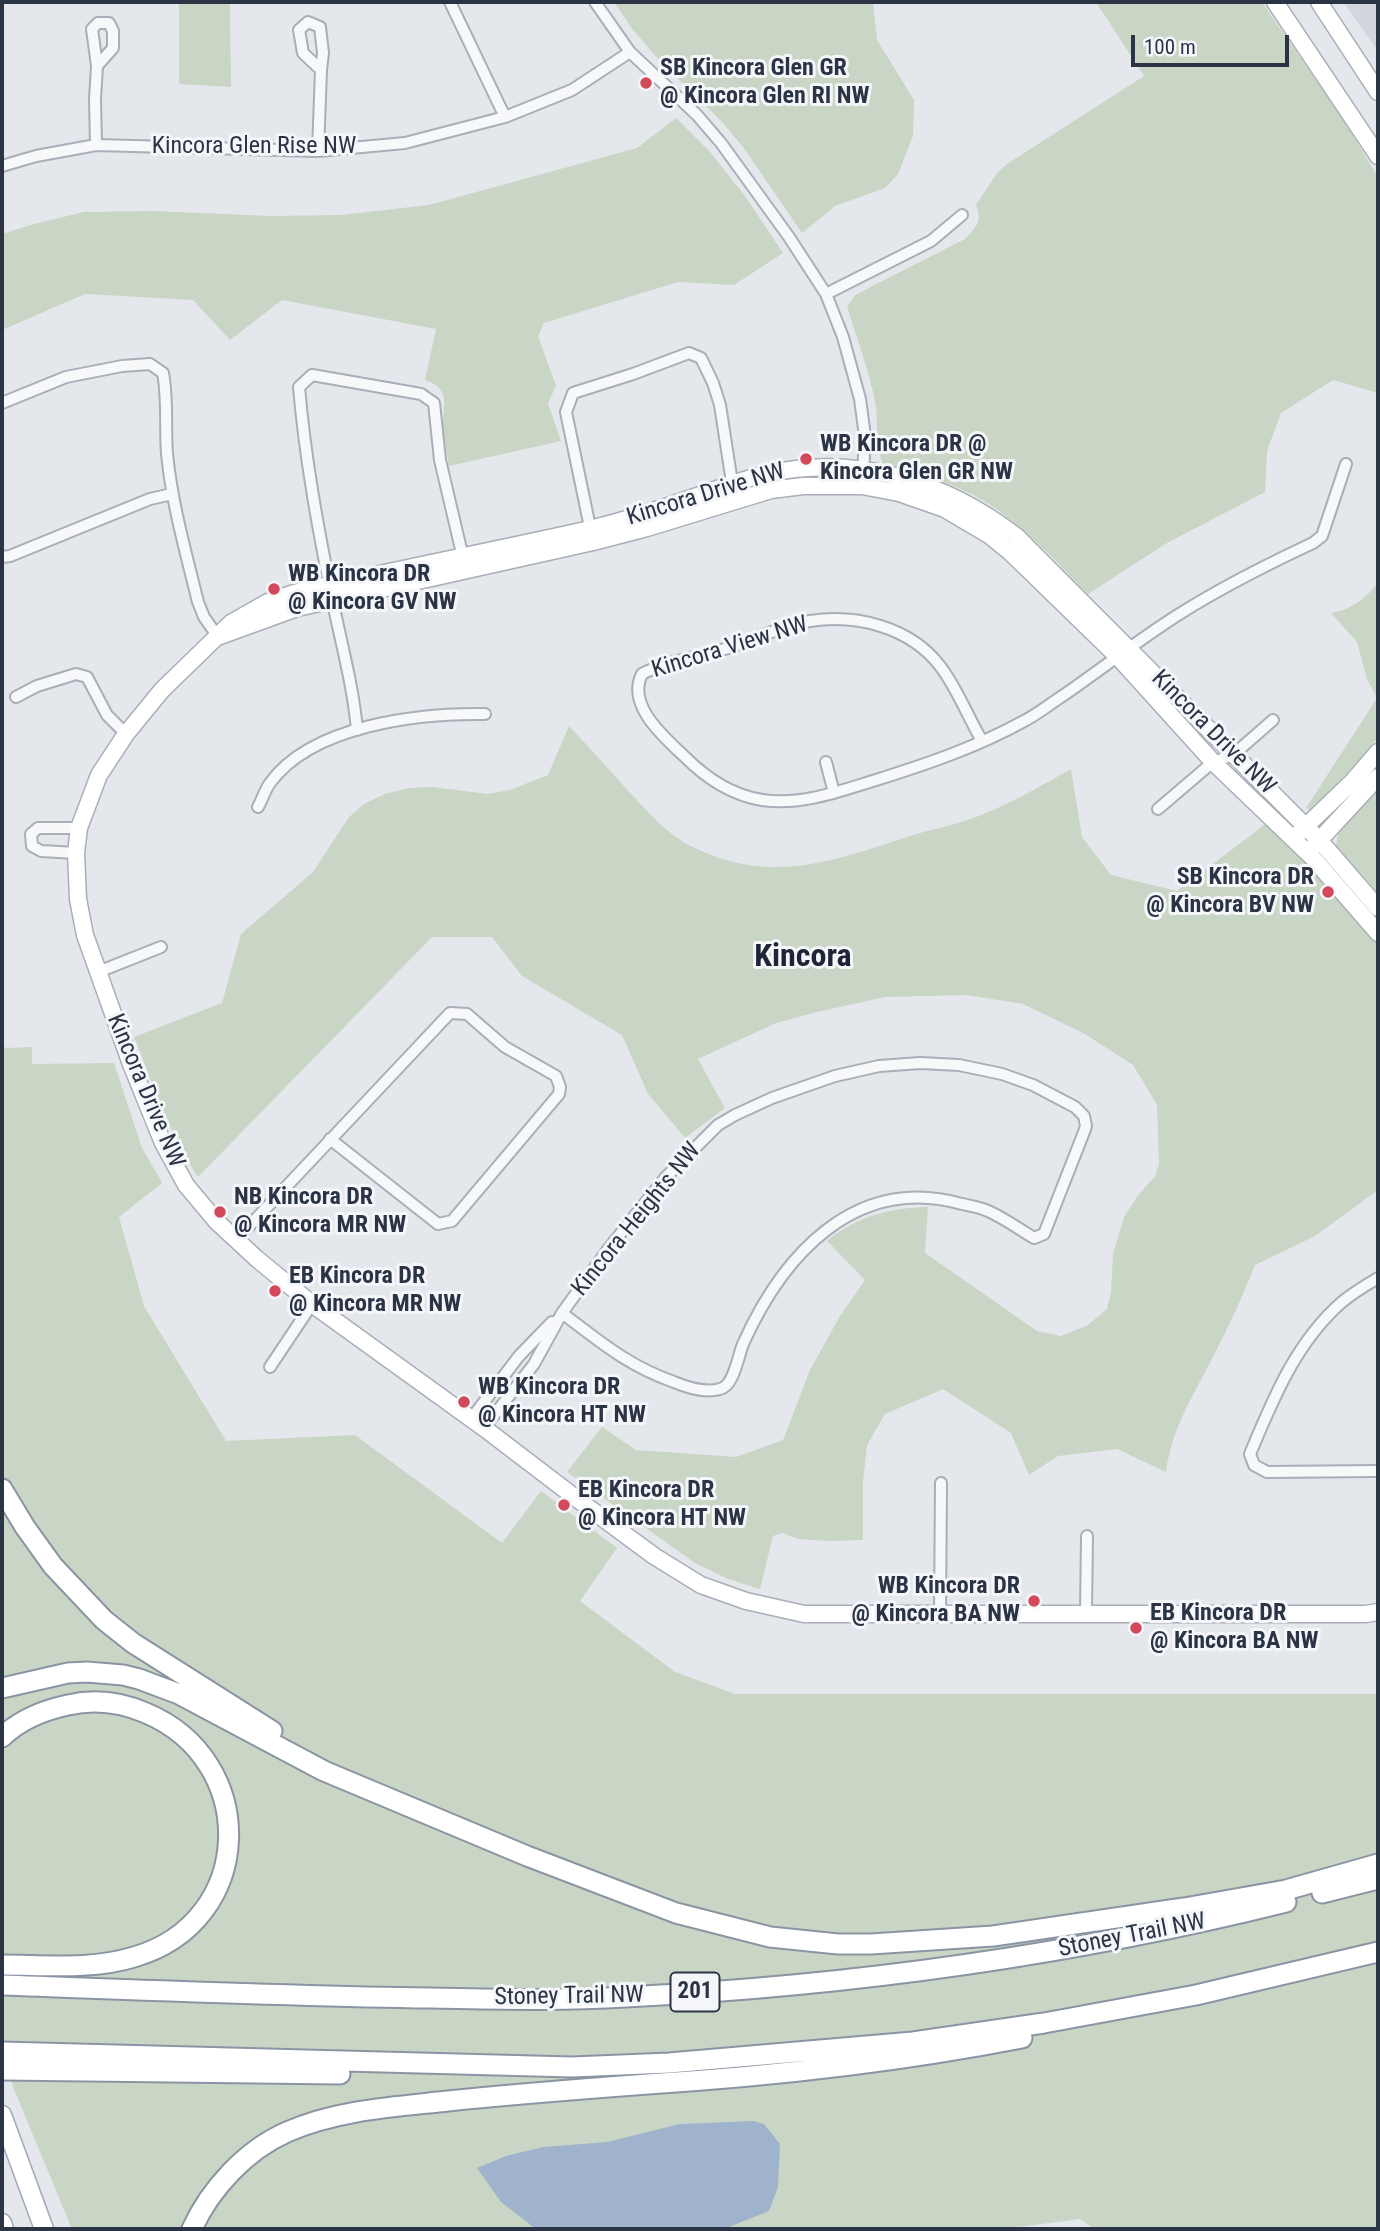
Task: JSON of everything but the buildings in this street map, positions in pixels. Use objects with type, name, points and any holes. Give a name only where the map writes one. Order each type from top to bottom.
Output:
[{"type":"highway","points":[[2,1489],[24,1527],[53,1566],[104,1620],[133,1643],[279,1736],[433,1817]]},
{"type":"highway","points":[[2,1688],[44,1677],[78,1672],[123,1675],[139,1679],[178,1694],[324,1771],[433,1817],[676,1913],[770,1937],[838,1944],[943,1940],[1103,1921],[1286,1890],[1378,1864]]},
{"type":"highway","points":[[2,1737],[43,1712],[80,1702],[124,1705],[166,1721],[199,1749],[210,1766],[226,1809],[229,1841],[222,1877],[211,1899],[195,1920],[176,1938],[156,1949],[134,1957],[92,1964],[2,1965]]},
{"type":"highway","name":"Stoney Trail NW","points":[[2,1985],[339,1997],[622,1997],[722,1991],[870,1978],[1005,1960],[1139,1936],[1378,1879]]},
{"type":"highway","points":[[2,2070],[381,2074],[670,2063],[913,2042],[1044,2023],[1196,1995],[1378,1952]]},
{"type":"highway","points":[[192,2229],[209,2199],[247,2157],[286,2133],[341,2115],[528,2093],[731,2078],[895,2059],[994,2044],[1164,2011],[1196,1995]]},
{"type":"highway","points":[[2,2052],[572,2067]]},
{"type":"main road","points":[[2,2116],[44,2229]]},
{"type":"main road","points":[[2,2223],[4,2229]]},
{"type":"street","points":[[450,2],[505,117]]},
{"type":"street","points":[[595,2],[630,52],[697,115],[721,143],[789,237],[826,294],[843,337],[860,399],[865,436],[862,486]]},
{"type":"street","points":[[1275,2],[1378,156]]},
{"type":"street","points":[[1320,2],[1378,92]]},
{"type":"street","name":"Kincora Glen Rise NW","points":[[2,166],[36,156],[96,145],[318,151],[405,143],[505,117],[572,90],[630,52]]},
{"type":"street","points":[[96,145],[97,66]]},
{"type":"street","points":[[318,151],[321,70]]},
{"type":"street","points":[[826,294],[931,241],[962,215]]},
{"type":"street","points":[[592,535],[566,412],[573,393],[689,354],[701,358],[713,383],[720,405],[734,492]]},
{"type":"street","points":[[2,403],[65,377],[122,366],[150,364],[163,373],[172,494],[198,602],[204,617],[218,637]]},
{"type":"street","points":[[357,730],[354,693],[331,592],[303,441],[299,387],[312,375],[421,394],[433,403],[440,460],[464,564]]},
{"type":"street","name":"Kincora View NW","points":[[982,741],[940,666],[906,636],[888,628],[861,622],[841,619],[808,622],[722,650],[661,666],[642,674],[638,682],[637,695],[665,738],[718,785],[744,796],[773,801],[801,800],[834,793],[952,755],[1025,721],[1181,613],[1242,577],[1313,543],[1321,536],[1346,464]]},
{"type":"street","name":"Kincora Drive NW","points":[[1378,933],[1307,852],[1213,762],[1124,653],[1033,552],[997,521],[973,506],[924,484],[863,470],[829,467],[766,474],[734,492],[647,528],[592,535],[331,592],[240,631],[218,637],[162,690],[126,734],[99,775],[79,828],[76,853],[78,899],[83,923],[131,1064],[163,1143],[186,1185],[216,1221],[312,1304],[654,1556],[701,1585],[746,1601],[804,1614],[1378,1612]]},
{"type":"street","name":"Kincora Drive NW","points":[[734,492],[803,486],[862,486],[922,500],[945,509],[989,535],[1124,653],[1233,755],[1307,827],[1378,908]]},
{"type":"street","points":[[2,557],[150,499],[172,494]]},
{"type":"street","points":[[16,697],[37,686],[76,674],[87,677],[107,715],[126,734]]},
{"type":"street","points":[[258,807],[270,783],[295,758],[329,739],[357,730],[435,716],[485,714]]},
{"type":"street","points":[[1157,809],[1213,762],[1233,755],[1273,720]]},
{"type":"street","points":[[1293,839],[1352,782],[1378,752]]},
{"type":"street","points":[[826,762],[834,793]]},
{"type":"street","points":[[1307,852],[1378,777]]},
{"type":"street","points":[[76,853],[41,851],[32,846],[32,834],[38,828],[79,828]]},
{"type":"street","points":[[98,972],[161,947]]},
{"type":"street","points":[[236,1240],[330,1139],[450,1013],[467,1014],[506,1047],[556,1076],[560,1087],[559,1094],[452,1222],[438,1224],[330,1139]]},
{"type":"street","name":"Kincora Heights NW","points":[[477,1424],[534,1364],[562,1313],[665,1178],[718,1125],[735,1115],[791,1090],[857,1070],[900,1063],[940,1063],[991,1071],[1023,1082],[1075,1107],[1084,1116],[1084,1132],[1044,1234],[1034,1238],[988,1210],[946,1199],[920,1196],[882,1201],[850,1215],[819,1234],[799,1253],[780,1278],[761,1307],[742,1346],[729,1384],[722,1389],[693,1389],[650,1374],[621,1358],[562,1313]]},
{"type":"street","points":[[1378,1278],[1343,1301],[1310,1336],[1278,1388],[1250,1454],[1254,1465],[1266,1472],[1378,1471]]},
{"type":"street","points":[[270,1367],[312,1304]]},
{"type":"street","name":"Kincora Heights NW","points":[[477,1424],[519,1356],[562,1313]]},
{"type":"street","points":[[940,1613],[941,1483]]},
{"type":"street","points":[[1086,1613],[1087,1536]]},
{"type":"shaded area","points":[[1343,2],[1378,2],[1378,51]]},
{"type":"green space","points":[[179,2],[230,2],[231,87],[179,84]]},
{"type":"green space","points":[[614,2],[873,2],[877,40],[914,100],[913,136],[898,174],[885,188],[835,206],[802,233],[743,147],[722,122],[661,62],[633,30]]},
{"type":"green space","points":[[1096,2],[1262,2],[1344,121],[1378,177],[1378,393],[1333,380],[1281,413],[1267,451],[1265,492],[1167,543],[1088,594],[1026,533],[984,501],[936,479],[884,465],[879,450],[872,389],[847,307],[855,295],[965,239],[978,220],[976,205],[997,173],[1144,76]]},
{"type":"green space","points":[[676,118],[710,152],[745,196],[783,253],[734,285],[678,282],[544,323],[538,336],[556,386],[548,403],[561,441],[449,466],[443,432],[443,395],[434,384],[425,380],[436,329],[282,300],[230,340],[193,300],[85,294],[2,330],[2,234],[84,212],[341,215],[429,205],[637,148]]},
{"type":"green space","points":[[1378,581],[1378,738],[1311,811],[1306,808],[1377,698],[1367,679],[1357,642],[1331,613],[1358,602]]},
{"type":"green space","points":[[569,726],[670,833],[715,856],[743,864],[798,866],[852,854],[976,817],[1071,769],[1082,837],[1111,875],[1177,891],[1267,823],[1322,877],[1378,939],[1378,1190],[1315,1236],[1255,1265],[1226,1331],[1179,1425],[1166,1472],[1117,1449],[1058,1456],[1029,1475],[1011,1433],[943,1389],[885,1414],[867,1445],[863,1482],[863,1540],[799,1539],[782,1533],[773,1536],[760,1589],[728,1579],[695,1563],[567,1472],[602,1427],[636,1450],[736,1457],[783,1440],[810,1370],[840,1316],[865,1280],[827,1241],[850,1225],[874,1215],[900,1209],[928,1207],[925,1253],[1037,1331],[1061,1336],[1088,1325],[1107,1309],[1111,1292],[1113,1254],[1124,1217],[1155,1176],[1159,1164],[1157,1105],[1133,1065],[1085,1034],[1023,1004],[967,995],[885,997],[776,1023],[698,1059],[725,1108],[685,1138],[648,1094],[622,1035],[522,976],[492,937],[432,937],[198,1177],[170,1126],[134,1037],[222,1003],[241,934],[313,872],[349,817],[364,804],[385,794],[409,788],[432,787],[488,794],[510,790],[548,775]]},
{"type":"green space","points":[[1378,787],[1378,893],[1336,845],[1339,829]]},
{"type":"green space","points":[[2,1045],[6,1048],[32,1047],[32,1064],[114,1063],[142,1148],[162,1183],[119,1217],[144,1306],[226,1441],[355,1435],[502,1543],[541,1491],[617,1548],[580,1601],[675,1672],[735,1694],[1378,1694],[1378,2229],[1094,2229],[1080,2219],[1003,2229],[72,2229],[13,2087],[2,2044]]},
{"type":"water","points":[[754,2121],[764,2124],[780,2144],[778,2187],[769,2211],[724,2229],[536,2229],[501,2202],[477,2168],[506,2156],[543,2147],[607,2142],[680,2124]]},
{"type":"place","name":"SB Kincora Glen GR @ Kincora Glen RI NW","points":[[646,83]]},
{"type":"place","name":"WB Kincora DR @ Kincora Glen GR NW","points":[[806,459]]},
{"type":"place","name":"WB Kincora DR @ Kincora GV NW","points":[[274,589]]},
{"type":"place","name":"SB Kincora DR @ Kincora BV NW","points":[[1328,892]]},
{"type":"place","name":"NB Kincora DR @ Kincora MR NW","points":[[220,1212]]},
{"type":"place","name":"EB Kincora DR @ Kincora MR NW","points":[[275,1291]]},
{"type":"place","name":"WB Kincora DR @ Kincora HT NW","points":[[464,1402]]},
{"type":"place","name":"EB Kincora DR @ Kincora HT NW","points":[[564,1505]]},
{"type":"place","name":"WB Kincora DR @ Kincora BA NW","points":[[1034,1601]]},
{"type":"place","name":"EB Kincora DR @ Kincora BA NW","points":[[1136,1628]]},
{"type":"district","name":"Kincora","points":[[803,958]]}]
